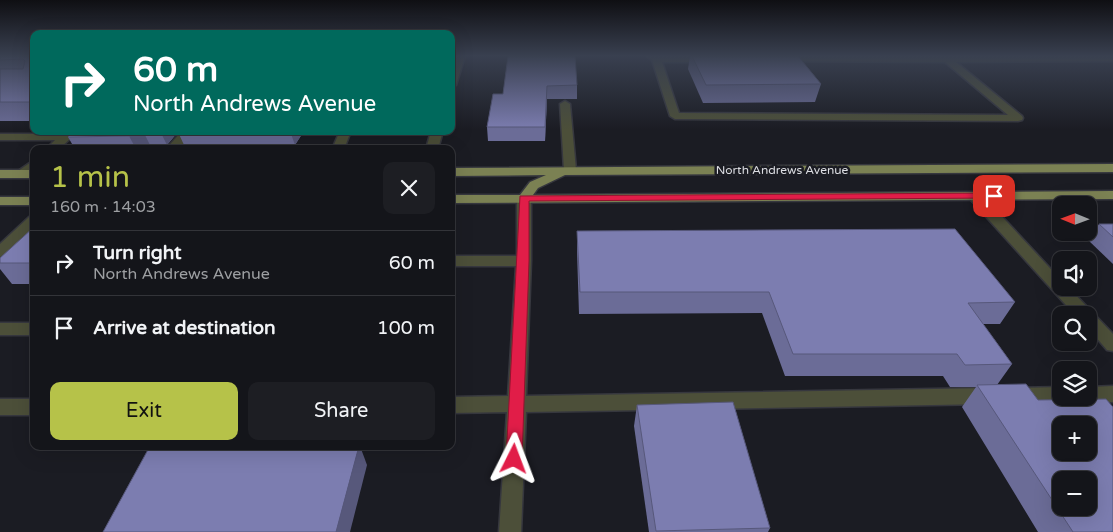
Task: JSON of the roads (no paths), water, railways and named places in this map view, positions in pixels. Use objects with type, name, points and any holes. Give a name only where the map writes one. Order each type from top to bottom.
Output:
[{"type":"main road","name":"North Andrews Avenue","points":[[455,172],[1113,168]]},
{"type":"main road","points":[[524,198],[534,184],[570,170]]},
{"type":"main road","points":[[0,174],[28,174]]},
{"type":"main road","points":[[455,199],[1113,195]]},
{"type":"main road","points":[[0,201],[30,201]]},
{"type":"street","points":[[662,81],[675,116],[1018,118],[973,81]]},
{"type":"street","points":[[565,104],[570,170]]},
{"type":"street","points":[[176,145],[184,135]]},
{"type":"street","points":[[0,137],[66,137],[57,145]]},
{"type":"street","points":[[975,196],[1077,306]]},
{"type":"street","points":[[510,532],[524,261],[524,198]]},
{"type":"street","points":[[0,252],[30,224]]},
{"type":"street","points":[[455,261],[524,261]]},
{"type":"street","points":[[1097,328],[1113,345]]},
{"type":"street","points":[[0,329],[30,329]]},
{"type":"street","points":[[1097,394],[1113,394]]},
{"type":"street","points":[[455,405],[1052,395]]},
{"type":"street","points":[[0,407],[30,407]]}]
